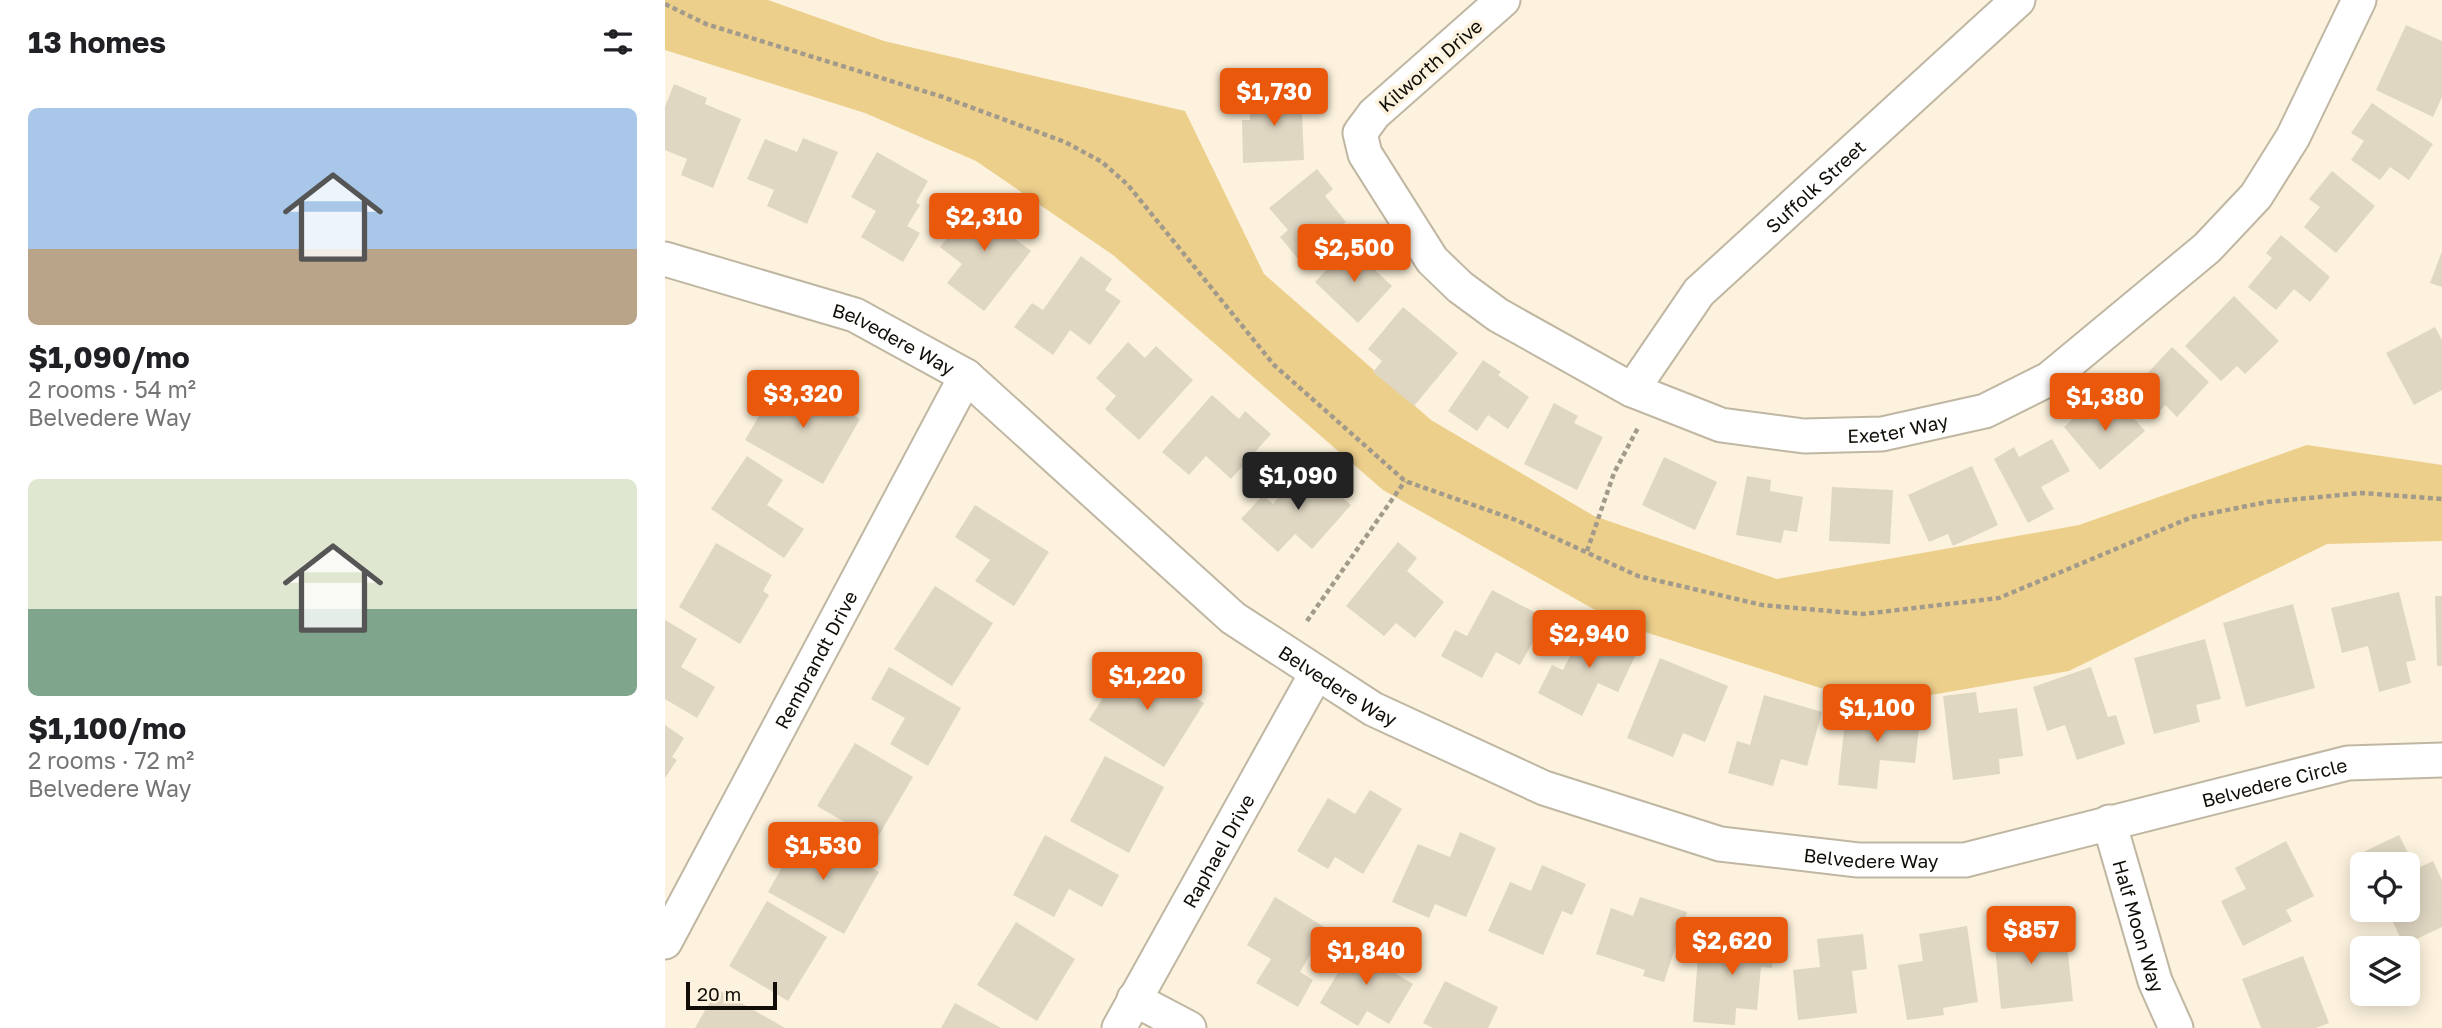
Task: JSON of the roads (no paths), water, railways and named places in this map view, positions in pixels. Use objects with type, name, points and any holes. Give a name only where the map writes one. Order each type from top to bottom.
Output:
[{"type":"street","name":"Kilworth Drive","points":[[1360,133],[1374,114],[1503,0]]},
{"type":"street","name":"Suffolk Street","points":[[1636,405],[1699,292],[2018,0]]},
{"type":"street","name":"Exeter Way","points":[[1360,133],[1365,154],[1432,260],[1498,315],[1636,405],[1721,425],[1804,436],[1882,434],[1985,411],[2049,379],[2207,248],[2256,196],[2293,137],[2359,0]]},
{"type":"street","name":"Belvedere Way","points":[[665,259],[855,315],[966,376],[1233,618],[1373,709],[1544,788],[1720,844],[1858,860],[1965,859],[2109,822]]},
{"type":"street","name":"Rembrandt Drive","points":[[665,942],[966,376]]},
{"type":"street","name":"Raphael Drive","points":[[1119,1028],[1316,674]]},
{"type":"street","name":"Belvedere Circle","points":[[2109,822],[2348,763],[2442,760]]},
{"type":"street","name":"Half Moon Way","points":[[2109,822],[2155,981],[2176,1028]]},
{"type":"street","points":[[1134,999],[1189,1028]]}]
